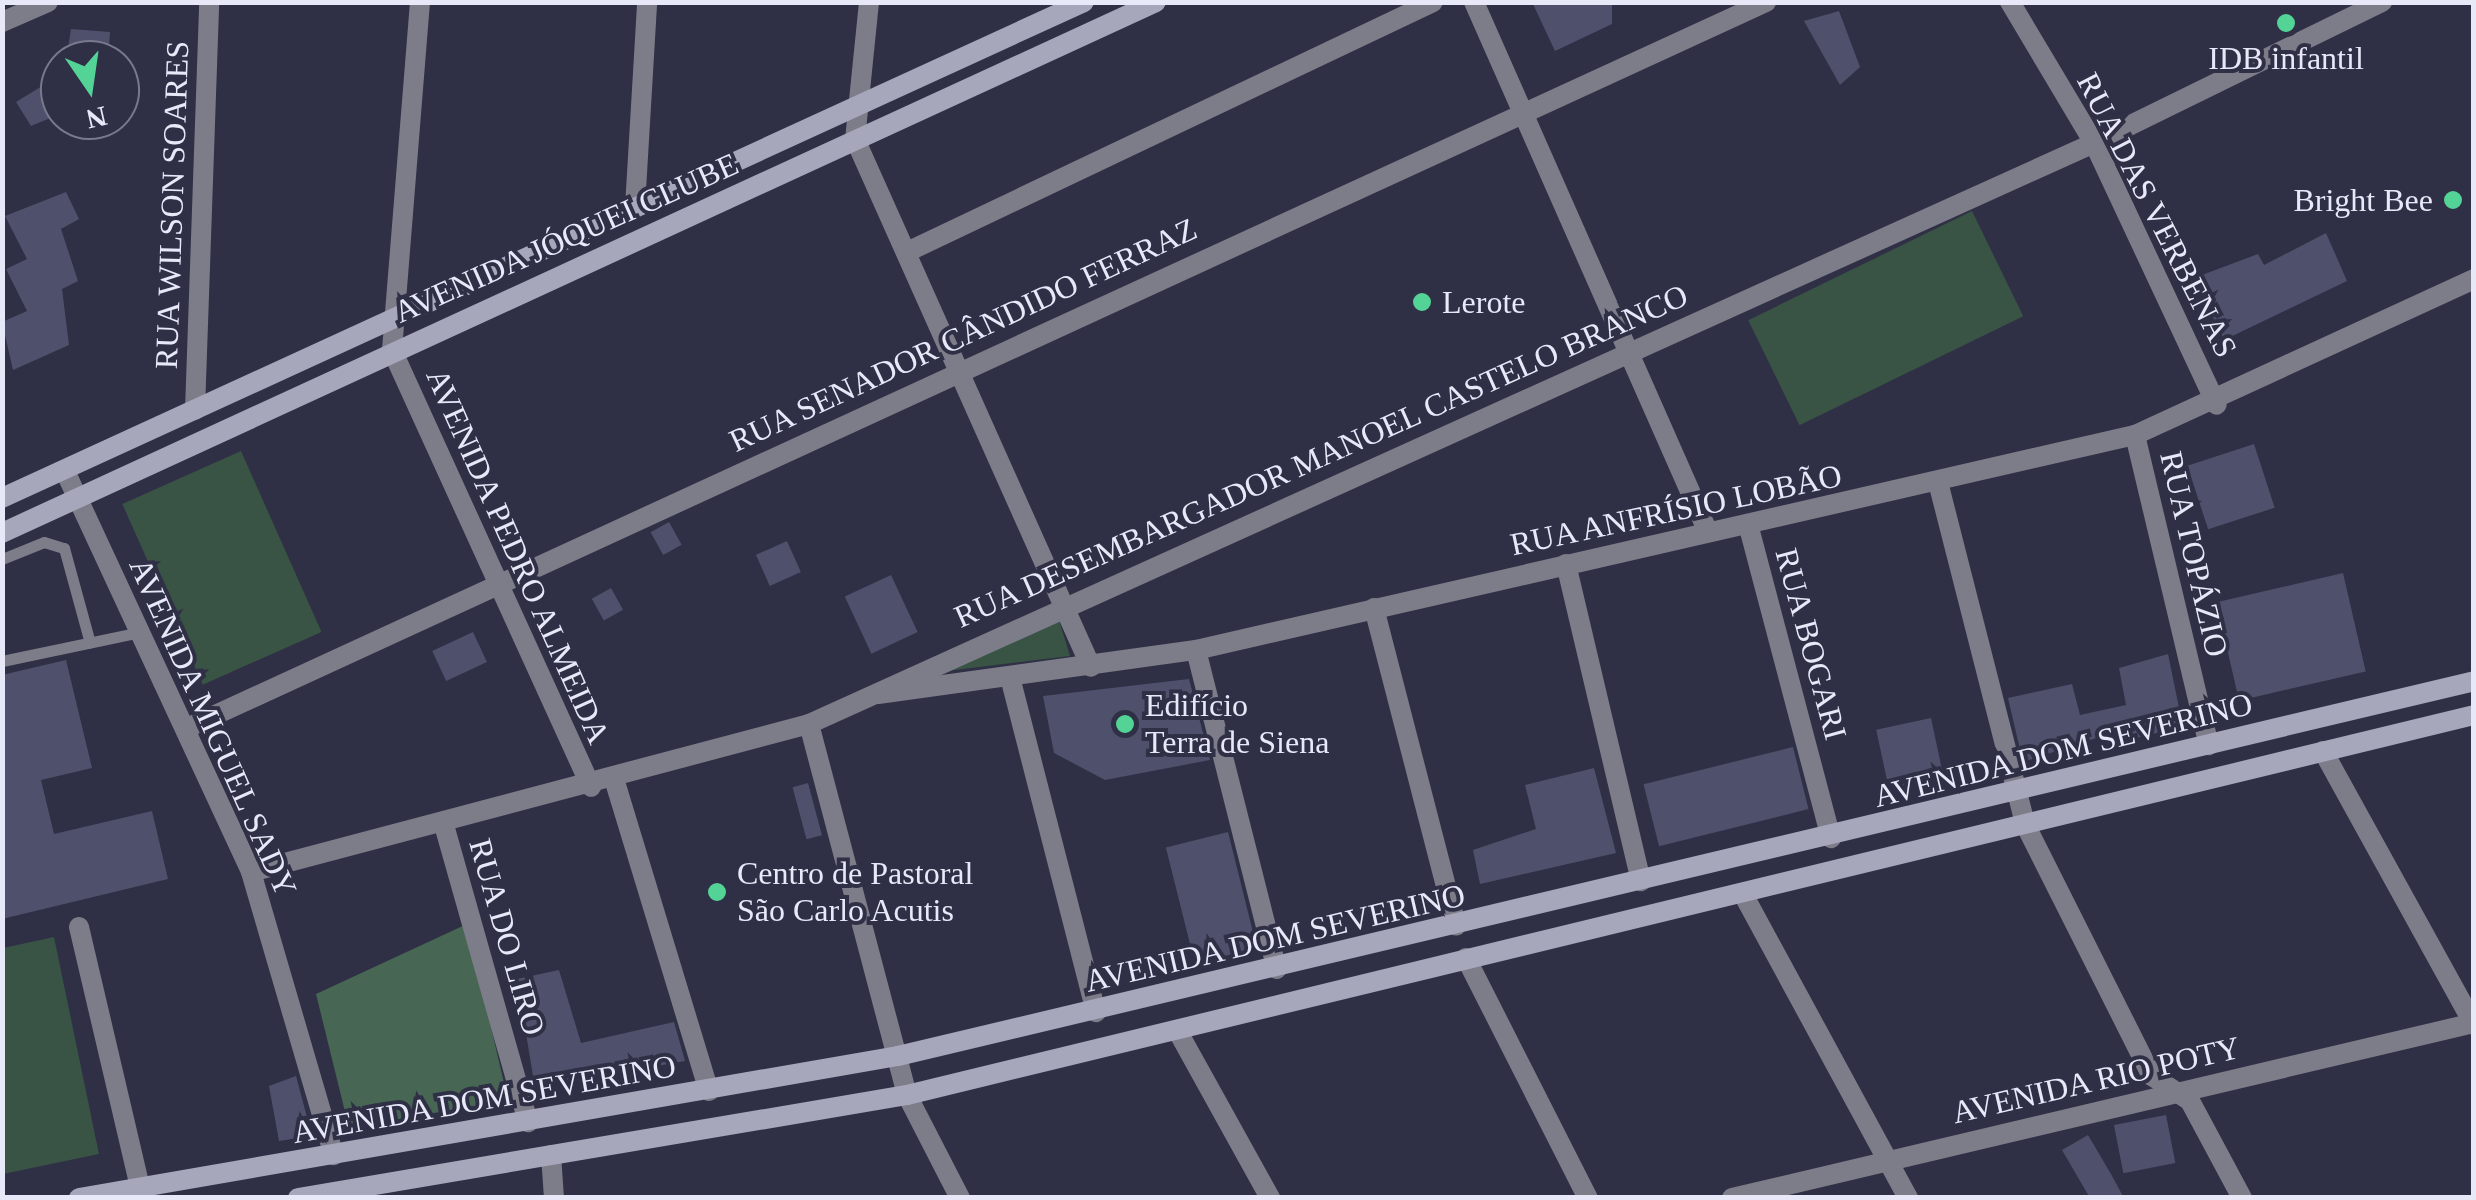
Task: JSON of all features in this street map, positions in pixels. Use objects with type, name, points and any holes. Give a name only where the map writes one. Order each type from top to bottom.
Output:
[{"type":"main road","name":"AVENIDA JÓQUEI CLUBE","points":[[2,498],[1084,2]]},
{"type":"main road","name":"AVENIDA JÓQUEI CLUBE","points":[[2,533],[392,350],[1156,2]]},
{"type":"main road","name":"AVENIDA DOM SEVERINO","points":[[79,1198],[898,1056],[1831,838],[2013,790],[2474,681]]},
{"type":"main road","name":"AVENIDA DOM SEVERINO","points":[[298,1198],[908,1095],[2474,715]]},
{"type":"street","points":[[2,22],[48,2]]},
{"type":"street","name":"RUA WILSON SOARES","points":[[195,410],[209,2]]},
{"type":"street","points":[[392,350],[398,315],[420,2]]},
{"type":"street","points":[[635,207],[647,2]]},
{"type":"street","points":[[869,2],[866,99],[855,140],[1069,602],[1091,668]]},
{"type":"street","points":[[908,252],[1433,2]]},
{"type":"street","points":[[1474,2],[1708,532]]},
{"type":"street","name":"RUA SENADOR CÂNDIDO FERRAZ","points":[[187,728],[496,580],[1766,2]]},
{"type":"street","name":"RUA DAS VERBENAS","points":[[2010,2],[2094,143],[2217,404]]},
{"type":"street","name":"RUA DESEMBARGADOR MANOEL CASTELO BRANCO","points":[[251,872],[616,782],[810,724],[861,696],[2094,143],[2382,2]]},
{"type":"street","name":"RUA ANFRÍSIO LOBÃO","points":[[861,696],[1011,681],[1196,650],[2136,435],[2217,404],[2474,279]]},
{"type":"street","name":"AVENIDA PEDRO ALMEIDA","points":[[392,350],[591,788]]},
{"type":"street","name":"RUA TOPÁZIO","points":[[2136,435],[2209,745]]},
{"type":"street","name":"AVENIDA MIGUEL SADY","points":[[65,471],[251,872],[334,1154]]},
{"type":"street","points":[[1938,482],[2013,790],[2026,824],[2168,1093],[2190,1100],[2242,1198]]},
{"type":"street","name":"RUA BOGARI","points":[[1748,524],[1831,838]]},
{"type":"street","points":[[1566,564],[1641,881]]},
{"type":"street","points":[[1374,608],[1456,926]]},
{"type":"street","points":[[1196,650],[1277,969]]},
{"type":"street","points":[[1011,681],[1096,1012]]},
{"type":"street","points":[[810,724],[908,1095],[960,1198]]},
{"type":"street","points":[[2323,751],[2473,1024]]},
{"type":"street","name":"AVENIDA PEDRO ALMEIDA","points":[[616,782],[710,1091]]},
{"type":"street","name":"RUA DO LIRO","points":[[444,825],[528,1122]]},
{"type":"street","points":[[1743,894],[1908,1198]]},
{"type":"street","points":[[78,927],[140,1187]]},
{"type":"street","points":[[1466,958],[1588,1198]]},
{"type":"street","name":"AVENIDA RIO POTY","points":[[1732,1198],[2473,1024]]},
{"type":"street","points":[[1177,1030],[1270,1198]]},
{"type":"street","points":[[551,1155],[554,1198]]},
{"type":"lane","points":[[2,559],[44,542],[64,548],[90,643]]},
{"type":"lane","points":[[2,661],[141,632]]},
{"type":"green space","points":[[1972,211],[2023,316],[1799,425],[1748,320]]},
{"type":"green space","points":[[241,451],[322,632],[203,685],[122,504]]},
{"type":"green space","points":[[1058,617],[1070,656],[930,673]]},
{"type":"green space","points":[[467,924],[508,1100],[349,1128],[316,994]]},
{"type":"green space","points":[[54,937],[99,1154],[3,1174],[3,948]]},
{"type":"building","points":[[1532,2],[1612,2],[1612,24],[1555,51]]},
{"type":"building","points":[[1839,11],[1860,67],[1840,85],[1804,21]]},
{"type":"building","points":[[71,29],[110,32],[109,40],[69,40]]},
{"type":"building","points":[[40,87],[40,122],[31,126],[16,102]]},
{"type":"building","points":[[66,192],[79,219],[61,229],[78,281],[62,289],[69,345],[13,370],[2,322],[27,311],[6,269],[27,259],[5,216]]},
{"type":"building","points":[[2326,233],[2347,281],[2224,340],[2194,278],[2258,254],[2264,265]]},
{"type":"building","points":[[2254,444],[2275,508],[2208,529],[2187,466]]},
{"type":"building","points":[[669,522],[682,545],[663,555],[651,532]]},
{"type":"building","points":[[787,541],[801,572],[770,586],[756,555]]},
{"type":"building","points":[[2343,573],[2366,671],[2239,701],[2216,602]]},
{"type":"building","points":[[891,575],[918,632],[871,654],[845,597]]},
{"type":"building","points":[[611,588],[623,610],[604,621],[592,599]]},
{"type":"building","points":[[473,632],[487,662],[446,681],[432,651]]},
{"type":"building","points":[[2168,654],[2183,727],[2132,739],[2130,727],[2023,762],[2008,698],[2072,684],[2080,715],[2126,705],[2119,668]]},
{"type":"building","points":[[66,660],[92,768],[41,780],[54,834],[152,811],[168,879],[2,919],[2,675]]},
{"type":"building","name":"Edifício Terra de Siena","points":[[1189,679],[1210,760],[1105,780],[1054,753],[1043,696]]},
{"type":"building","points":[[1931,718],[1943,777],[1889,788],[1876,730]]},
{"type":"building","points":[[1793,747],[1808,809],[1659,846],[1644,784]]},
{"type":"building","points":[[1594,768],[1616,853],[1480,884],[1473,850],[1536,829],[1525,785]]},
{"type":"building","points":[[808,783],[822,835],[807,839],[793,787]]},
{"type":"building","points":[[1228,832],[1258,951],[1196,967],[1166,847]]},
{"type":"building","points":[[559,970],[581,1043],[674,1022],[685,1061],[535,1088],[517,979]]},
{"type":"building","points":[[296,1076],[312,1136],[279,1141],[269,1086]]},
{"type":"building","points":[[2166,1115],[2175,1163],[2123,1173],[2114,1125]]},
{"type":"building","points":[[2088,1135],[2124,1198],[2090,1198],[2062,1150]]},
{"type":"place","name":"IDB infantil","points":[[2286,23]]},
{"type":"place","name":"Bright Bee","points":[[2453,200]]},
{"type":"place","name":"Lerote","points":[[1422,302]]},
{"type":"place","name":"Edifício Terra de Siena","points":[[1125,724]]},
{"type":"place","name":"Centro de Pastoral São Carlo Acutis","points":[[717,892]]}]
